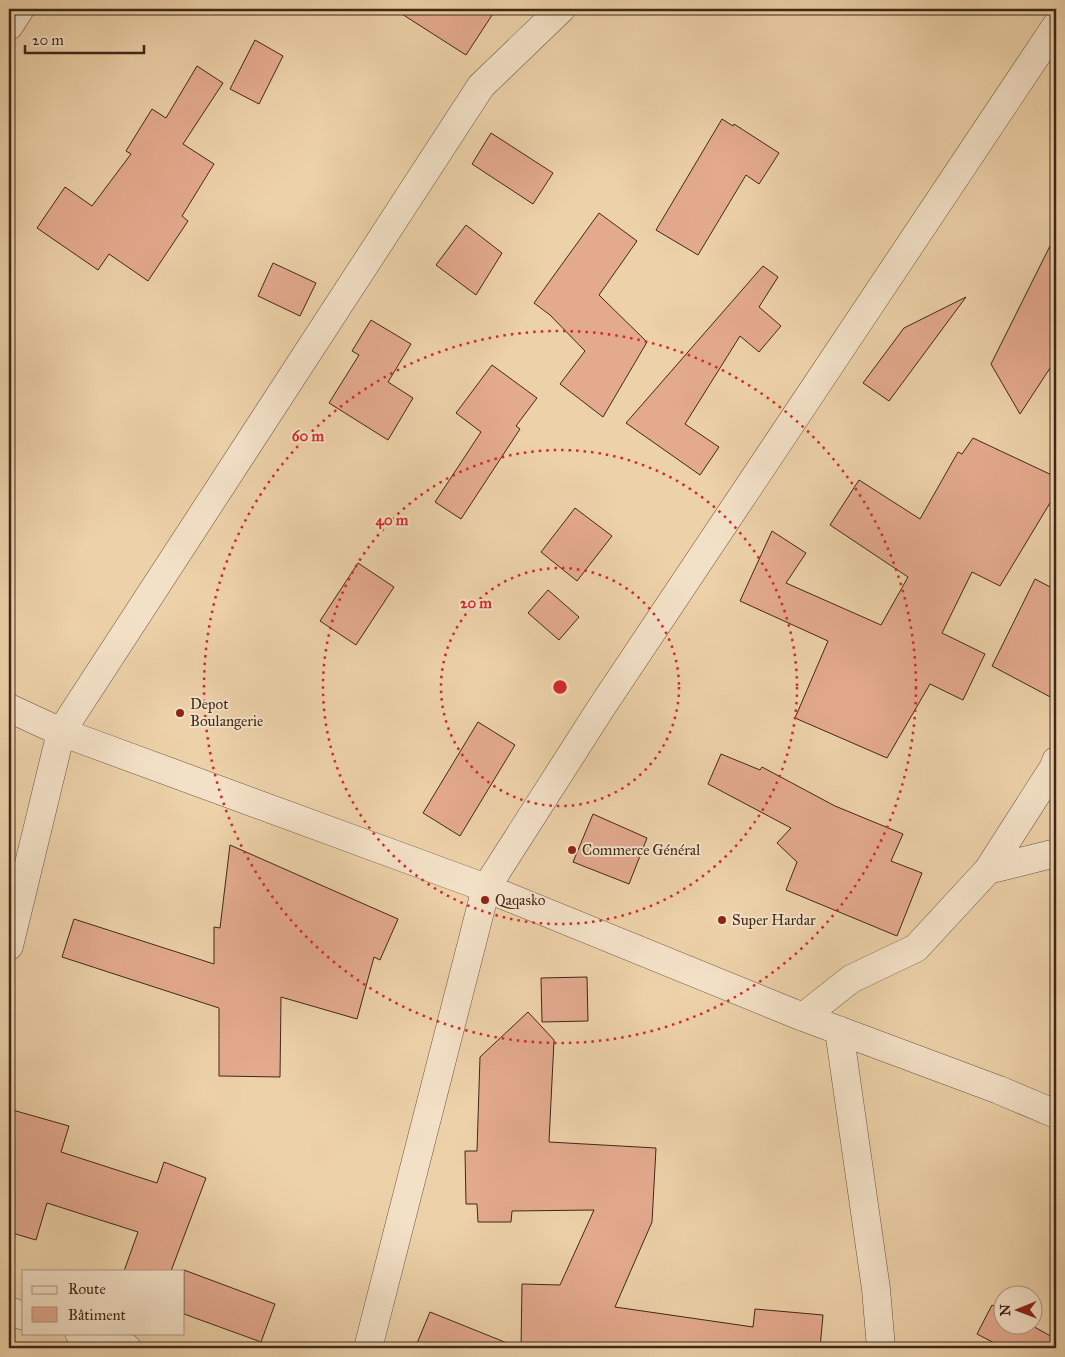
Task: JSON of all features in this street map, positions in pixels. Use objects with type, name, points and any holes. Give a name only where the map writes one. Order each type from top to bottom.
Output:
[{"type":"street","points":[[9,26],[20,9]]},
{"type":"street","points":[[9,946],[61,732],[481,86],[561,9]]},
{"type":"street","points":[[368,1348],[486,888],[601,708],[1056,26]]},
{"type":"street","points":[[9,708],[61,732],[486,888],[803,1017],[999,1090],[1056,1114]]},
{"type":"street","points":[[803,1017],[851,979],[916,948],[988,870],[1056,761]]},
{"type":"street","points":[[988,870],[1056,853]]},
{"type":"street","points":[[839,1030],[876,1289],[881,1348]]},
{"type":"street","points":[[9,1311],[22,1315]]},
{"type":"street","points":[[82,1334],[127,1348]]},
{"type":"building","points":[[394,9],[496,9],[466,55]]},
{"type":"building","points":[[255,40],[283,56],[259,104],[230,89]]},
{"type":"building","points":[[197,66],[223,83],[183,144],[214,164],[182,216],[188,221],[148,281],[109,254],[98,270],[37,228],[65,187],[92,206],[131,154],[126,151],[152,109],[166,118]]},
{"type":"building","points":[[722,119],[733,126],[734,124],[779,153],[759,184],[746,175],[698,255],[656,230]]},
{"type":"building","points":[[491,133],[553,173],[533,204],[472,164]]},
{"type":"building","points":[[599,213],[637,241],[599,295],[647,342],[603,417],[560,384],[585,351],[550,315],[534,303]]},
{"type":"building","points":[[466,225],[502,253],[476,295],[436,265]]},
{"type":"building","points":[[1056,234],[1056,359],[1020,414],[991,364]]},
{"type":"building","points":[[273,263],[316,283],[300,316],[258,296]]},
{"type":"building","points":[[763,266],[778,277],[759,307],[781,326],[759,352],[740,336],[685,424],[719,447],[700,475],[626,423]]},
{"type":"building","points":[[966,297],[889,401],[863,383],[904,328]]},
{"type":"building","points":[[371,320],[411,344],[388,382],[413,398],[388,440],[329,403],[359,355],[352,351]]},
{"type":"building","points":[[492,365],[537,398],[516,426],[520,429],[461,519],[435,502],[481,432],[456,413]]},
{"type":"building","points":[[973,438],[1056,477],[1056,493],[1000,586],[972,572],[942,633],[985,654],[963,700],[930,684],[887,758],[795,718],[828,641],[740,601],[772,531],[806,553],[786,583],[881,625],[908,577],[830,525],[859,480],[920,519],[958,452],[962,454]]},
{"type":"building","points":[[575,508],[612,536],[577,581],[541,552]]},
{"type":"building","points":[[358,563],[394,587],[356,645],[320,621]]},
{"type":"building","points":[[1035,579],[1056,590],[1056,700],[992,666]]},
{"type":"building","points":[[548,590],[579,617],[559,640],[528,613]]},
{"type":"building","points":[[478,722],[515,745],[460,836],[423,813]]},
{"type":"building","points":[[721,754],[760,770],[762,767],[835,806],[903,834],[891,861],[922,873],[897,936],[786,890],[797,862],[777,843],[791,828],[708,784]]},
{"type":"building","points":[[593,814],[647,838],[629,884],[573,862]]},
{"type":"building","points":[[230,845],[398,919],[380,960],[374,957],[357,1019],[281,997],[280,1077],[219,1076],[219,1008],[62,957],[74,919],[214,964],[214,927],[220,928]]},
{"type":"building","points":[[587,977],[588,1021],[542,1022],[541,978]]},
{"type":"building","points":[[528,1012],[554,1040],[549,1142],[656,1148],[652,1222],[615,1307],[753,1327],[755,1309],[823,1315],[820,1348],[521,1348],[522,1284],[560,1285],[594,1210],[512,1211],[511,1222],[478,1222],[477,1204],[466,1204],[465,1151],[477,1151],[480,1057]]},
{"type":"building","points":[[9,1109],[69,1126],[61,1152],[157,1183],[164,1162],[206,1178],[171,1270],[124,1270],[138,1232],[47,1203],[36,1240],[9,1232]]},
{"type":"building","points":[[185,1270],[275,1304],[261,1342],[185,1314]]},
{"type":"building","points":[[992,1305],[992,1334],[1042,1334],[1042,1331],[1056,1339],[1056,1348],[1004,1348],[977,1334]]},
{"type":"building","points":[[430,1312],[517,1347],[517,1348],[415,1348]]},
{"type":"place","name":"Depot Boulangerie","points":[[180,713]]},
{"type":"place","name":"Commerce Général","points":[[572,850]]},
{"type":"place","name":"Qaqasko","points":[[485,900]]},
{"type":"place","name":"Super Hardar","points":[[722,920]]}]
